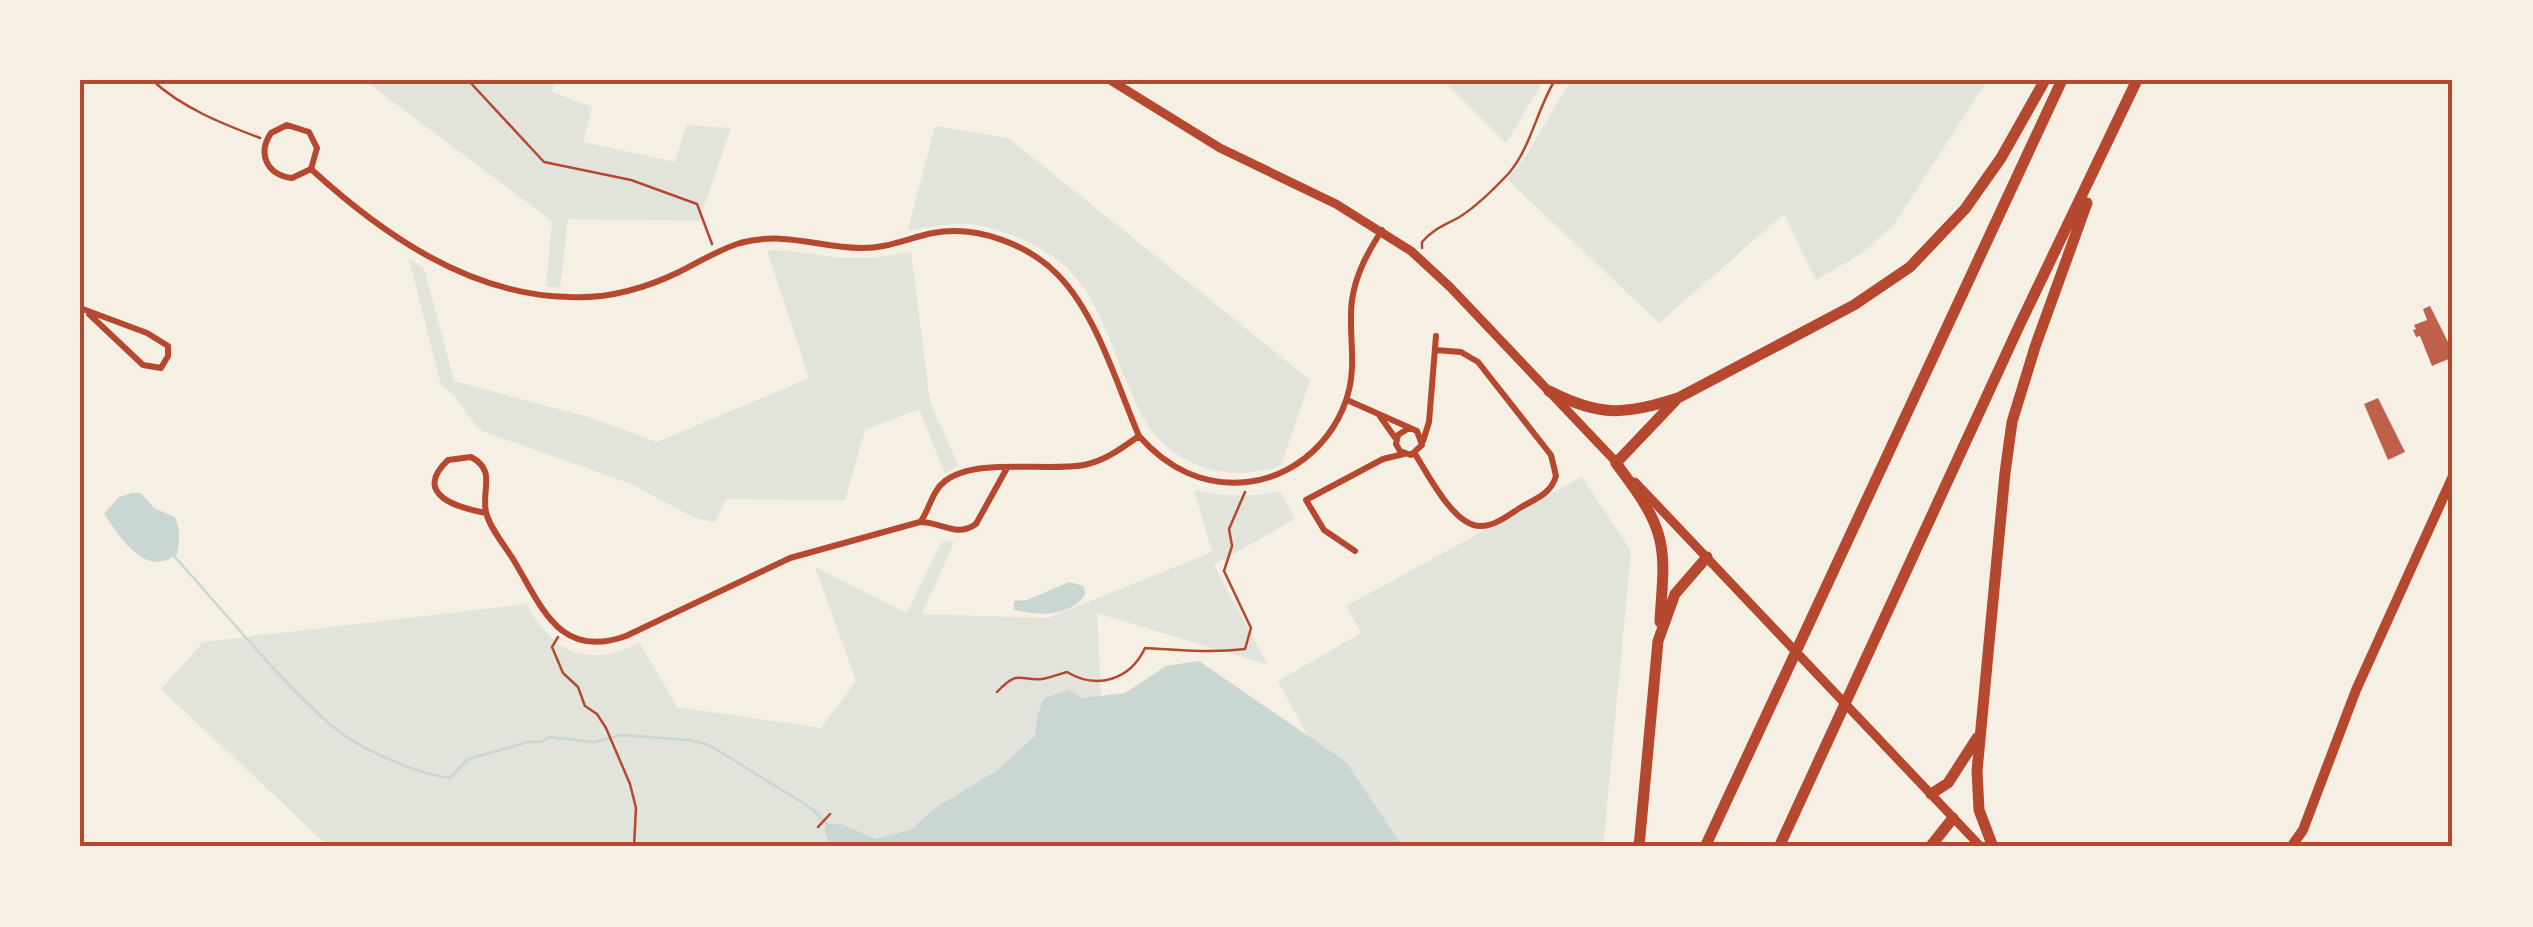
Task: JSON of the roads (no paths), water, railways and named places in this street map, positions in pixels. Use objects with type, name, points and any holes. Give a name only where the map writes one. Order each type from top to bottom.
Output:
[{"type":"highway","points":[[1549,391],[1591,410],[1619,413],[1678,398],[1854,305],[1910,267],[1965,210],[2002,158],[2045,80]]},
{"type":"highway","points":[[1705,847],[2062,80]]},
{"type":"highway","points":[[1779,847],[2137,80]]},
{"type":"highway","points":[[1994,847],[1979,810],[1977,790],[2012,422],[2098,166]]},
{"type":"highway","points":[[1639,847],[1663,577],[1658,532],[1616,462],[1678,398]]},
{"type":"highway","points":[[1660,634],[1675,594],[1707,557]]},
{"type":"highway","points":[[1931,794],[1959,770],[1981,730]]},
{"type":"highway","points":[[1930,847],[1954,818]]},
{"type":"main road","points":[[1110,80],[1220,148],[1382,230],[1431,268],[1981,847]]},
{"type":"main road","points":[[2296,845],[2363,672],[2453,476]]},
{"type":"street","points":[[283,126],[305,129],[317,148],[311,169],[296,178],[276,174],[266,161],[266,141],[283,126]]},
{"type":"street","points":[[311,169],[362,214],[408,245],[478,278],[533,294],[586,298],[623,292],[659,281],[715,252],[754,240],[784,238],[874,248],[949,231],[978,234],[1017,247],[1047,265],[1078,299],[1139,436],[1162,458],[1198,478],[1227,483],[1250,482],[1286,470],[1316,448],[1333,428],[1347,400],[1355,285],[1364,258],[1382,230]]},
{"type":"street","points":[[80,308],[143,366],[160,368],[168,356],[168,346],[134,328],[89,314]]},
{"type":"street","points":[[1415,454],[1429,422],[1436,336]]},
{"type":"street","points":[[1415,454],[1447,503],[1461,518],[1478,526],[1496,522],[1546,493],[1556,476],[1551,454],[1478,362],[1460,352],[1434,350]]},
{"type":"street","points":[[1347,400],[1420,434],[1422,442]]},
{"type":"street","points":[[1383,460],[1400,432],[1411,429],[1429,405]]},
{"type":"street","points":[[1378,414],[1404,454]]},
{"type":"street","points":[[920,522],[947,479],[970,471],[1086,465],[1112,455],[1139,436]]},
{"type":"street","points":[[1355,551],[1320,526],[1306,500],[1383,460],[1415,454]]},
{"type":"street","points":[[486,513],[455,507],[441,497],[436,482],[448,460],[470,457],[483,466],[488,481],[486,513],[546,614],[562,632],[592,643],[615,640],[790,558],[920,522],[954,531],[969,528],[976,524],[1006,468]]},
{"type":"waterway","points":[[174,556],[311,707],[356,743],[388,759],[450,778],[468,759],[549,737],[594,742],[621,735],[689,740],[709,745],[811,808],[827,824]]}]
